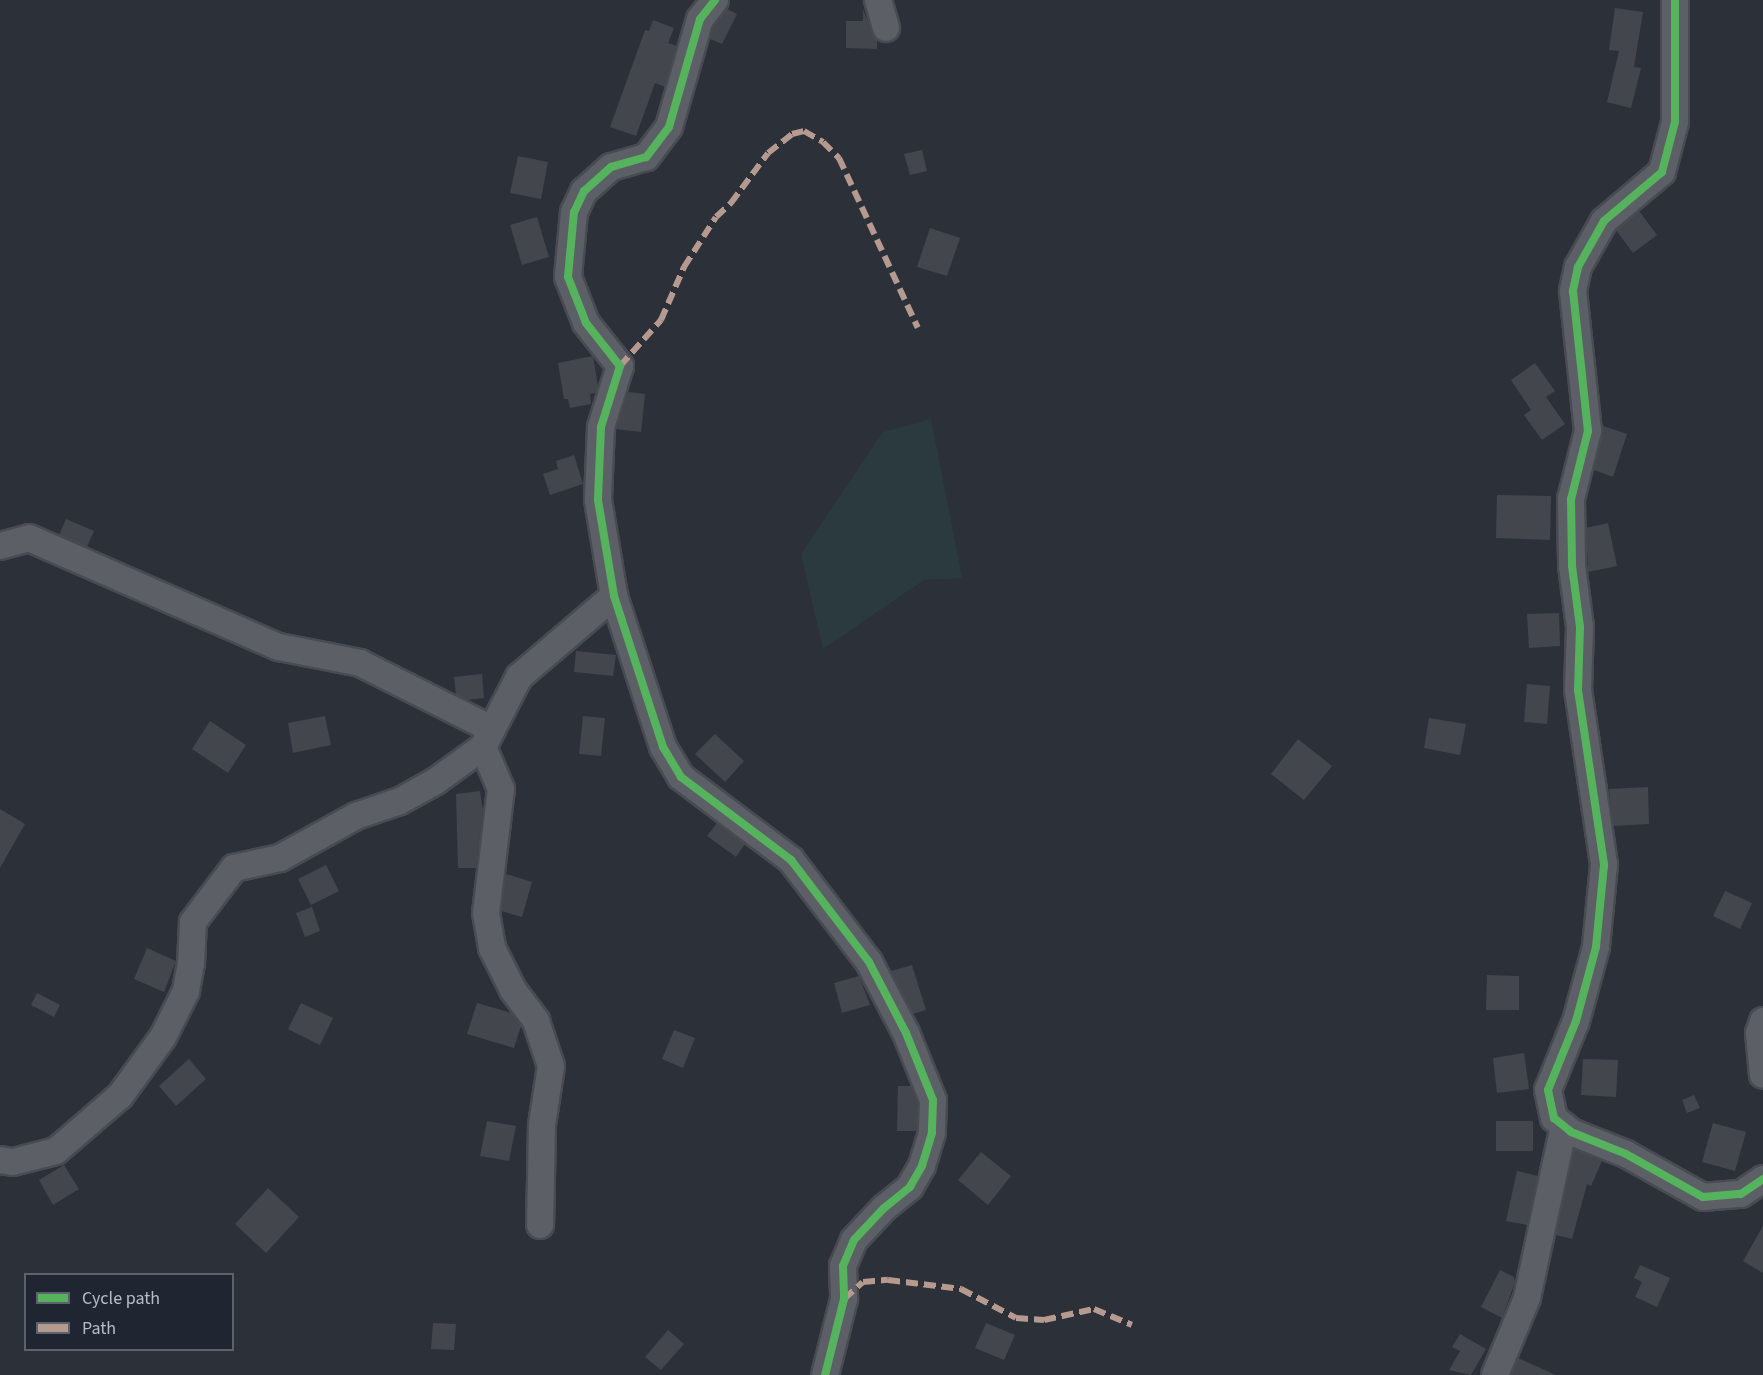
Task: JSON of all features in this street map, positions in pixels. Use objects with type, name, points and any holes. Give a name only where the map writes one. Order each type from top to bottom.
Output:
[{"type":"street","points":[[715,0],[700,19],[669,128],[646,157],[611,167],[584,191],[574,212],[568,276],[586,323],[620,366],[601,427],[598,454],[598,500],[614,596],[663,747],[681,777],[791,860],[869,962],[906,1033],[933,1100],[932,1133],[922,1167],[910,1187],[884,1208],[855,1240],[843,1266],[844,1299],[825,1375]]},
{"type":"street","points":[[878,0],[886,28]]},
{"type":"street","points":[[1675,0],[1675,122],[1662,172],[1604,221],[1578,267],[1573,291],[1588,431],[1571,499],[1572,566],[1580,627],[1578,690],[1604,865],[1596,947],[1576,1021],[1548,1090],[1554,1118],[1564,1126],[1626,1154],[1703,1197],[1741,1194],[1763,1179]]},
{"type":"street","points":[[0,546],[29,538],[279,648],[360,663],[488,738],[501,789],[486,913],[492,948],[513,990],[536,1021],[551,1066],[542,1125],[540,1225]]},
{"type":"street","points":[[0,1160],[13,1162],[56,1151],[120,1096],[163,1037],[186,991],[192,964],[193,922],[234,868],[280,858],[310,845],[356,816],[400,801],[436,781],[488,738],[519,677],[614,596]]},
{"type":"street","points":[[1763,1021],[1759,1033],[1763,1075]]},
{"type":"street","points":[[1495,1375],[1527,1298],[1564,1126]]},
{"type":"shaded area","points":[[931,419],[962,578],[924,580],[823,649],[801,554],[883,432]]},
{"type":"building","points":[[1615,8],[1643,12],[1634,67],[1641,68],[1631,108],[1607,102],[1619,51],[1609,50]]},
{"type":"building","points":[[727,9],[737,14],[722,44],[710,39],[714,26]]},
{"type":"building","points":[[863,10],[877,40],[877,49],[846,48],[846,21],[863,21]]},
{"type":"building","points":[[653,20],[674,28],[668,43],[677,46],[665,87],[655,83],[636,136],[610,127],[645,30],[649,31]]},
{"type":"building","points":[[922,150],[927,171],[910,175],[904,154]]},
{"type":"building","points":[[518,156],[548,162],[541,199],[510,193]]},
{"type":"building","points":[[1639,211],[1657,235],[1633,253],[1616,230]]},
{"type":"building","points":[[537,217],[549,257],[522,265],[510,225]]},
{"type":"building","points":[[930,228],[960,238],[947,276],[917,267]]},
{"type":"building","points":[[593,356],[598,387],[596,393],[590,394],[591,404],[570,408],[568,399],[564,399],[558,363]]},
{"type":"building","points":[[1535,363],[1555,391],[1546,397],[1565,424],[1542,440],[1524,415],[1531,410],[1511,380]]},
{"type":"building","points":[[628,392],[645,394],[641,432],[616,429]]},
{"type":"building","points":[[1603,426],[1627,434],[1613,477],[1594,470]]},
{"type":"building","points":[[574,455],[583,484],[550,495],[543,474],[558,469],[556,461]]},
{"type":"building","points":[[1497,495],[1551,496],[1550,540],[1496,538]]},
{"type":"building","points":[[66,519],[94,531],[87,547],[59,535]]},
{"type":"building","points":[[1608,523],[1617,566],[1588,572],[1586,528]]},
{"type":"building","points":[[1559,613],[1560,646],[1529,648],[1527,614]]},
{"type":"building","points":[[576,651],[616,655],[613,676],[574,672]]},
{"type":"building","points":[[482,674],[484,698],[467,700],[456,694],[454,677]]},
{"type":"building","points":[[1527,684],[1550,686],[1547,724],[1524,722]]},
{"type":"building","points":[[325,716],[331,745],[293,753],[288,723]]},
{"type":"building","points":[[583,716],[605,718],[601,756],[579,754]]},
{"type":"building","points":[[1429,718],[1466,724],[1460,755],[1424,748]]},
{"type":"building","points":[[210,721],[246,745],[228,773],[192,749]]},
{"type":"building","points":[[715,734],[744,761],[725,782],[695,754]]},
{"type":"building","points":[[1298,739],[1332,766],[1304,800],[1271,774]]},
{"type":"building","points":[[1648,787],[1649,824],[1613,826],[1609,789]]},
{"type":"building","points":[[480,791],[483,811],[476,868],[458,868],[456,794]]},
{"type":"building","points":[[0,809],[25,824],[0,868]]},
{"type":"building","points":[[717,823],[745,844],[736,857],[707,836]]},
{"type":"building","points":[[326,865],[339,891],[311,905],[298,879]]},
{"type":"building","points":[[506,874],[532,882],[522,917],[501,911]]},
{"type":"building","points":[[1725,891],[1752,903],[1740,929],[1713,916]]},
{"type":"building","points":[[312,907],[320,931],[305,937],[296,913]]},
{"type":"building","points":[[147,948],[176,961],[164,992],[134,979]]},
{"type":"building","points":[[912,965],[926,1010],[913,1014],[891,971]]},
{"type":"building","points":[[1487,975],[1519,976],[1519,1010],[1486,1010]]},
{"type":"building","points":[[859,976],[870,1005],[842,1013],[834,983]]},
{"type":"building","points":[[37,993],[60,1005],[54,1017],[31,1005]]},
{"type":"building","points":[[301,1003],[333,1018],[320,1045],[288,1029]]},
{"type":"building","points":[[477,1003],[512,1013],[521,1026],[514,1048],[467,1034]]},
{"type":"building","points":[[674,1030],[695,1038],[683,1068],[662,1059]]},
{"type":"building","points":[[1524,1053],[1529,1089],[1497,1093],[1493,1058]]},
{"type":"building","points":[[189,1059],[206,1079],[176,1106],[159,1086]]},
{"type":"building","points":[[1583,1059],[1618,1060],[1616,1097],[1581,1095]]},
{"type":"building","points":[[898,1086],[911,1086],[918,1103],[917,1131],[897,1131]]},
{"type":"building","points":[[1694,1095],[1700,1108],[1687,1113],[1682,1100]]},
{"type":"building","points":[[487,1121],[516,1126],[509,1161],[480,1156]]},
{"type":"building","points":[[1496,1121],[1533,1121],[1533,1151],[1496,1151]]},
{"type":"building","points":[[1713,1123],[1746,1132],[1735,1171],[1702,1162]]},
{"type":"building","points":[[1574,1149],[1602,1161],[1591,1186],[1587,1184],[1572,1239],[1556,1235]]},
{"type":"building","points":[[981,1152],[1011,1176],[988,1205],[958,1180]]},
{"type":"building","points":[[64,1165],[79,1189],[53,1205],[39,1180]]},
{"type":"building","points":[[1517,1171],[1538,1176],[1527,1225],[1506,1221]]},
{"type":"building","points":[[268,1188],[299,1217],[266,1253],[235,1224]]},
{"type":"building","points":[[1763,1226],[1763,1273],[1743,1261]]},
{"type":"building","points":[[1640,1265],[1670,1278],[1657,1307],[1635,1297],[1642,1282],[1634,1278]]},
{"type":"building","points":[[1500,1270],[1514,1277],[1515,1282],[1502,1318],[1481,1307]]},
{"type":"building","points":[[433,1323],[456,1324],[454,1350],[431,1349]]},
{"type":"building","points":[[986,1323],[1015,1335],[1004,1360],[975,1348]]},
{"type":"building","points":[[668,1330],[684,1344],[661,1370],[645,1357]]},
{"type":"building","points":[[1460,1334],[1486,1349],[1471,1375],[1449,1370],[1460,1351],[1452,1347]]},
{"type":"building","points":[[1518,1358],[1556,1375],[1511,1375]]},
{"type":"marked path","points":[[620,366],[661,320],[684,267],[716,217],[731,203],[768,153],[792,134],[804,131],[823,142],[839,158],[918,328]]},
{"type":"marked path","points":[[844,1299],[863,1282],[888,1280],[961,1289],[1016,1318],[1044,1320],[1094,1309],[1132,1325]]},
{"type":"cycle path","points":[[715,0],[700,19],[669,127],[646,157],[611,167],[584,191],[574,212],[568,277],[586,323],[620,366],[601,427],[598,500],[614,596],[663,747],[681,777],[791,860],[869,962],[906,1033],[933,1100],[932,1133],[922,1166],[910,1187],[884,1208],[854,1240],[843,1266],[844,1299],[825,1375]]},
{"type":"cycle path","points":[[1675,0],[1675,122],[1662,172],[1604,221],[1578,267],[1573,291],[1588,431],[1571,499],[1572,566],[1580,627],[1578,690],[1604,865],[1596,947],[1576,1021],[1548,1090],[1554,1118],[1571,1132],[1626,1154],[1703,1197],[1741,1194],[1763,1179]]}]
